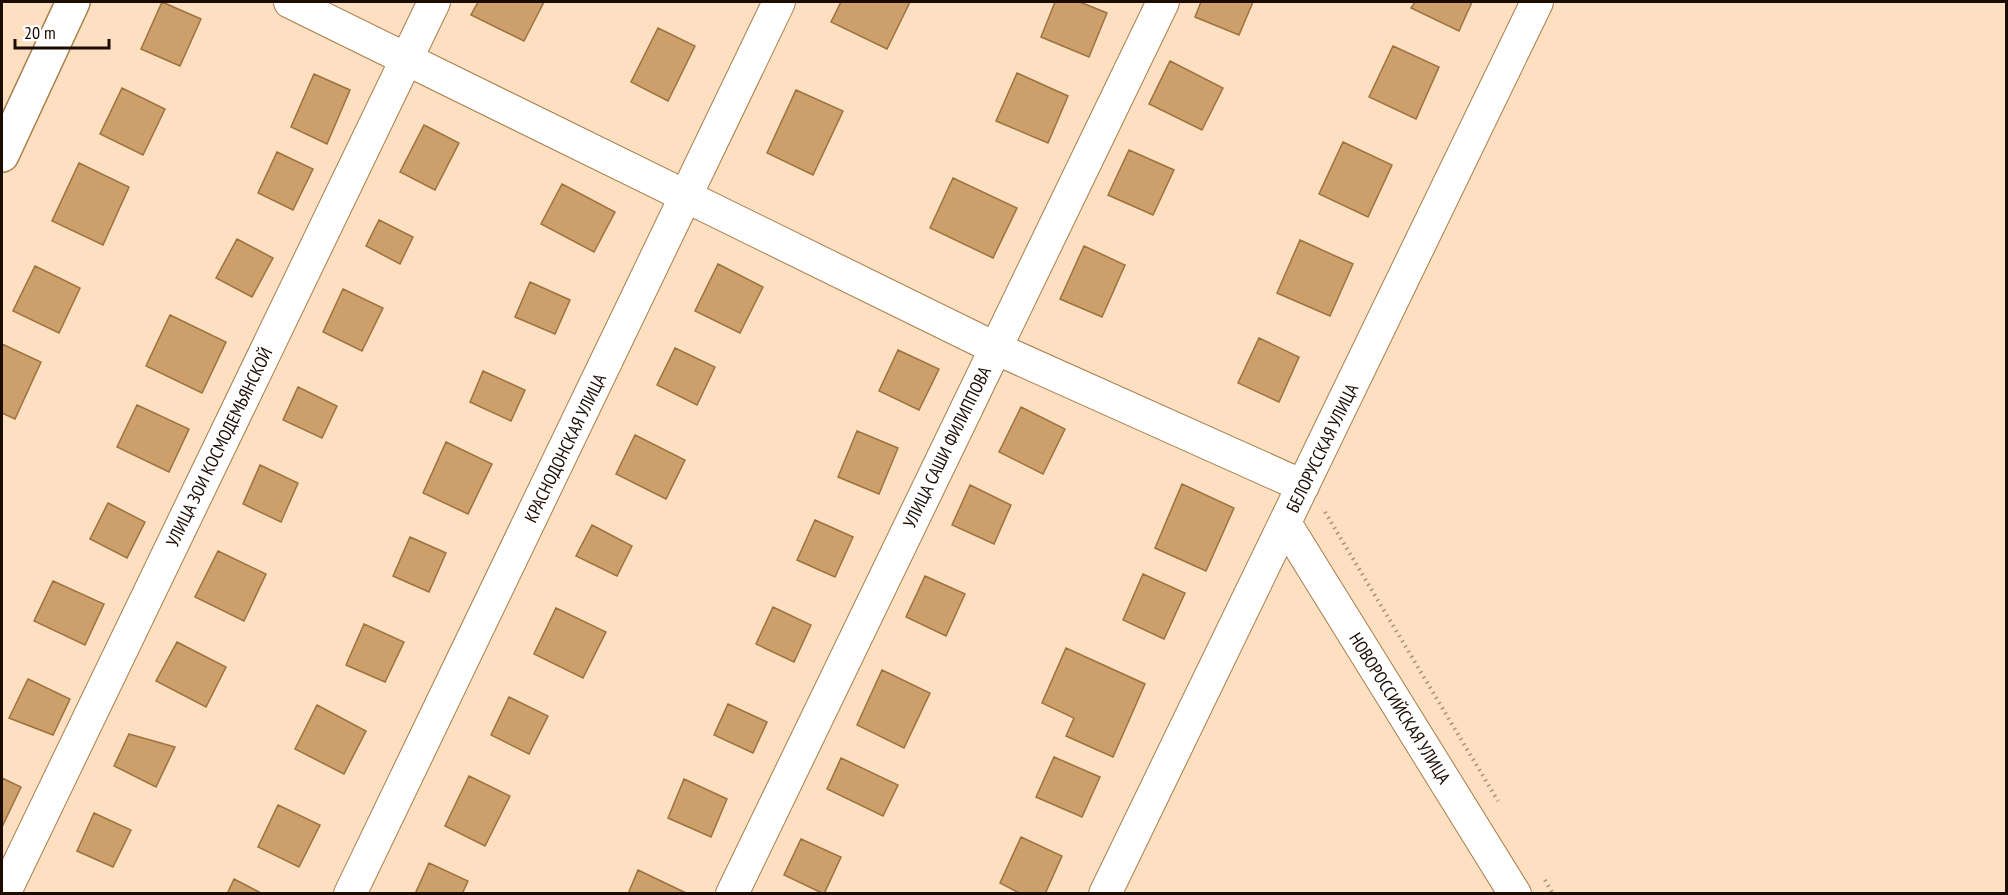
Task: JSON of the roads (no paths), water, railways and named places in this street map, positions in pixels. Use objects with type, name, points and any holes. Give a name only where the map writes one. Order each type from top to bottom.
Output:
[{"type":"street","points":[[2,156],[73,2]]},
{"type":"street","points":[[290,2],[995,348],[1304,483]]},
{"type":"street","name":"УЛИЦА ЗОИ КОСМОДЕМЬЯНСКОЙ","points":[[4,894],[434,2]]},
{"type":"street","name":"КРАСНОДОНСКАЯ УЛИЦА","points":[[350,894],[779,2]]},
{"type":"street","name":"УЛИЦА САШИ ФИЛИППОВА","points":[[732,894],[1163,2]]},
{"type":"street","name":"БЕЛОРУССКАЯ УЛИЦА","points":[[1106,894],[1537,2]]},
{"type":"street","name":"НОВОРОССИЙСКАЯ УЛИЦА","points":[[1285,523],[1515,894]]}]
